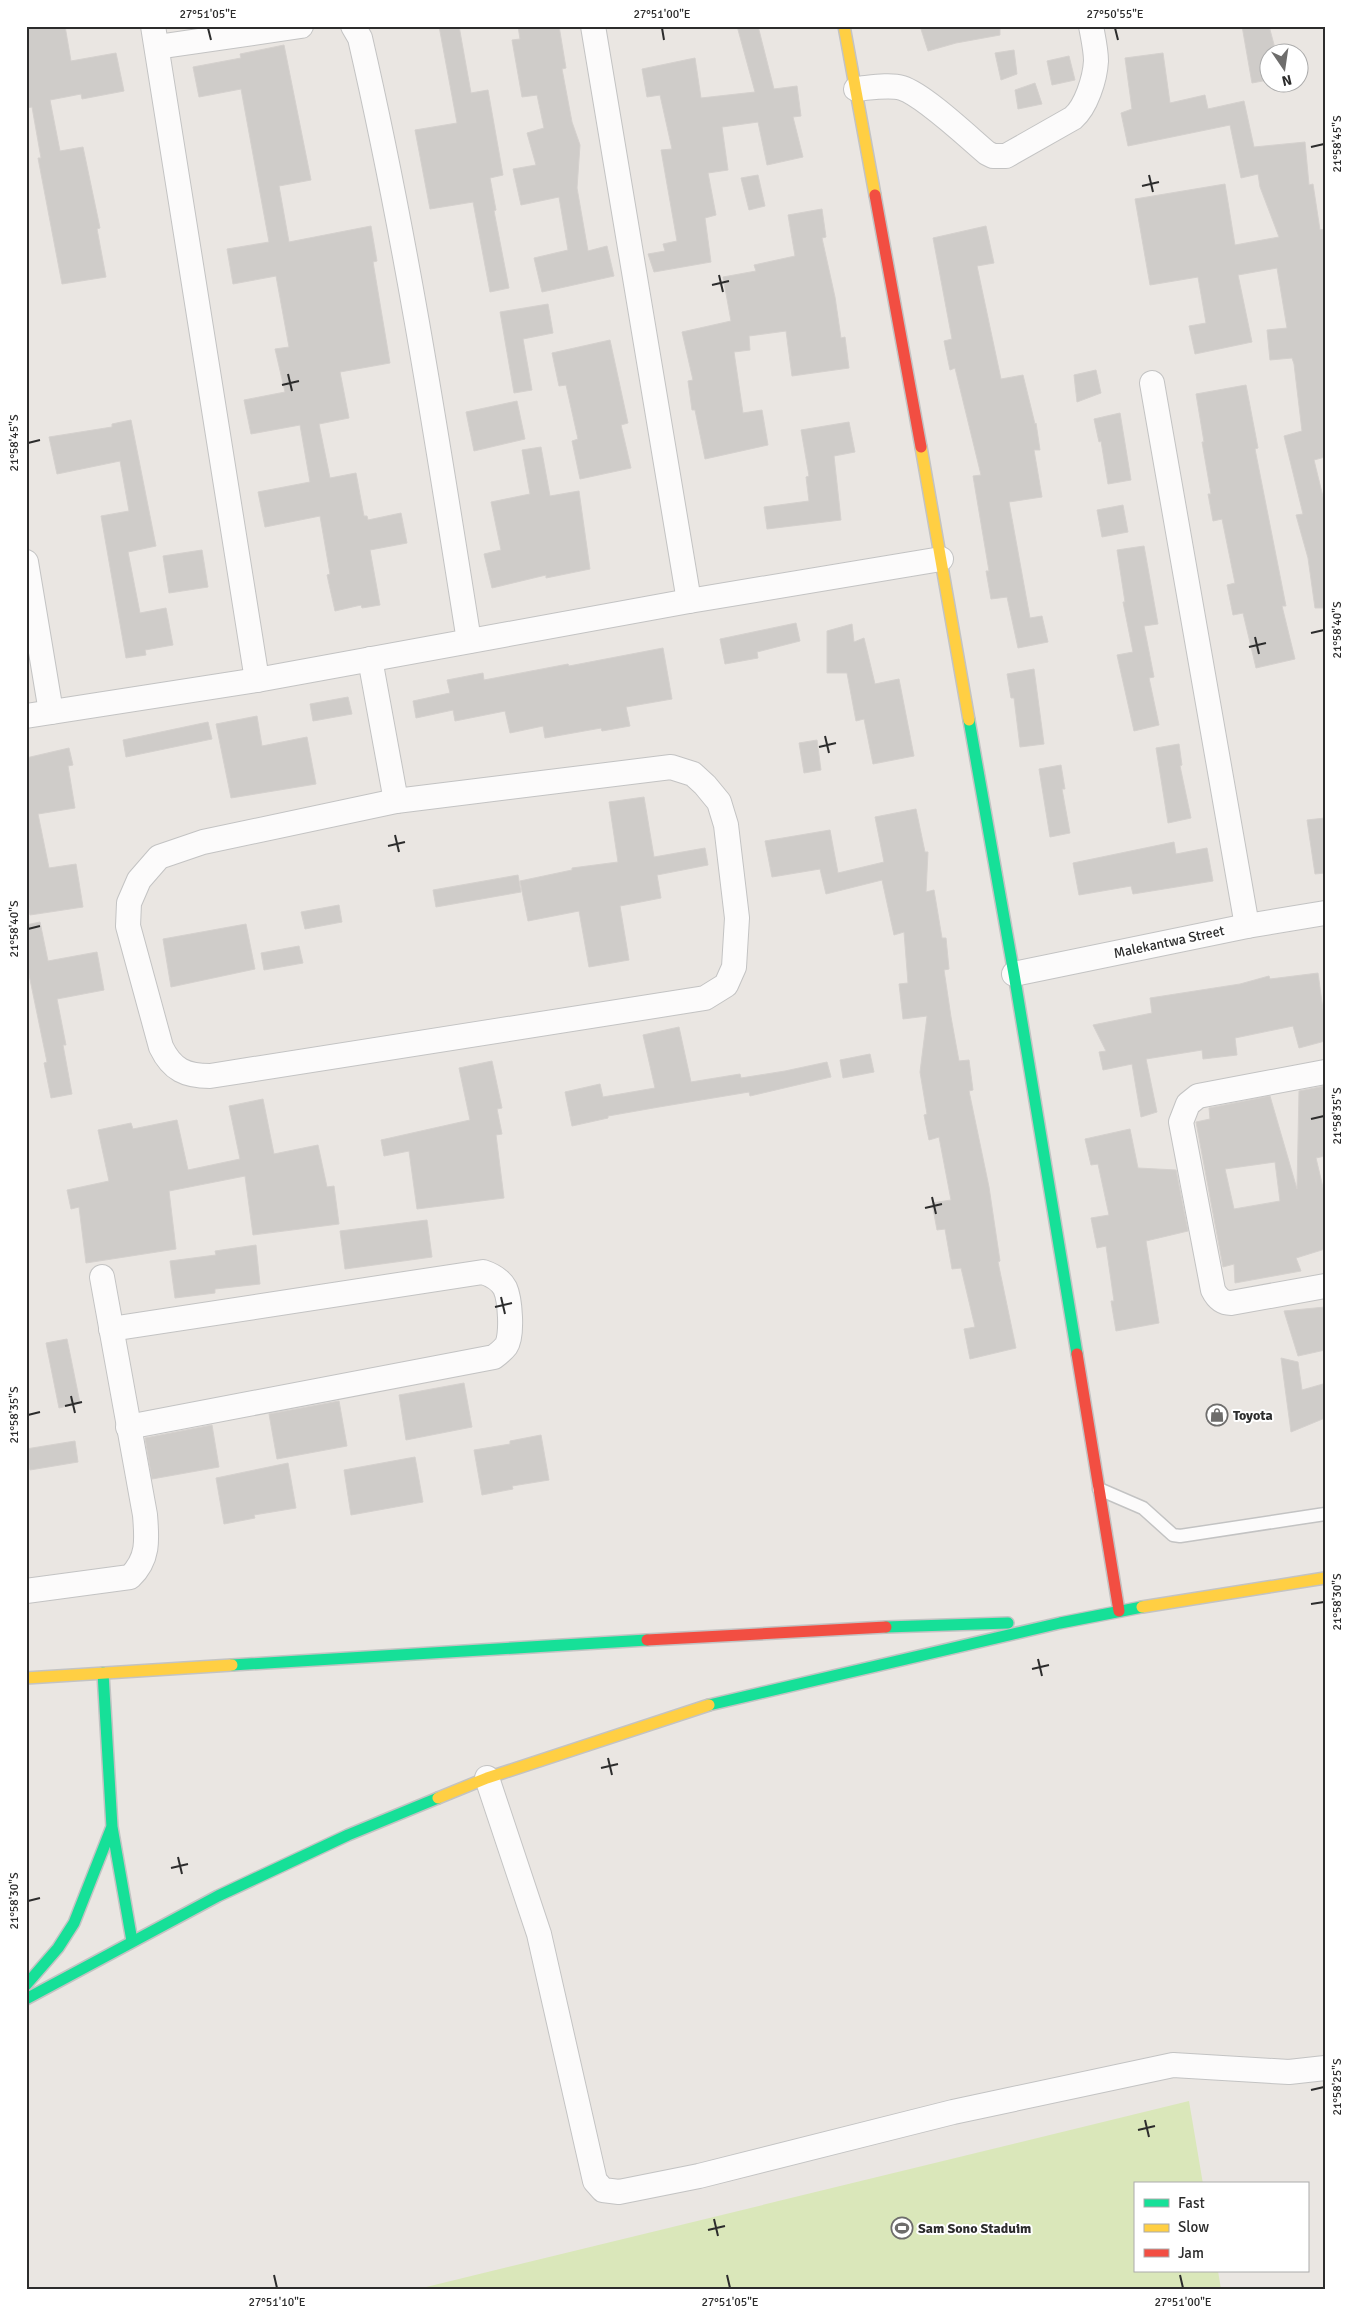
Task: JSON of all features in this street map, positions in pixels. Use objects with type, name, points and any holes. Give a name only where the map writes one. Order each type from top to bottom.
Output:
[{"type":"street","points":[[257,680],[155,37],[301,26]]},
{"type":"street","points":[[353,26],[360,38],[381,131],[417,320],[469,641]]},
{"type":"street","points":[[593,26],[689,602]]},
{"type":"street","points":[[844,26],[1014,974],[1118,1611]]},
{"type":"street","points":[[856,89],[900,87],[910,91],[953,123],[988,153],[993,156],[1006,156],[1081,112],[1085,105],[1096,62],[1091,26]]},
{"type":"street","points":[[1152,383],[1247,926]]},
{"type":"street","points":[[26,716],[257,680],[689,602],[941,559]]},
{"type":"street","points":[[26,562],[51,712]]},
{"type":"street","points":[[370,659],[396,801]]},
{"type":"street","points":[[671,767],[693,774],[719,802],[726,825],[737,918],[734,967],[726,986],[704,998],[210,1076],[191,1076],[167,1061],[161,1047],[128,926],[129,903],[139,880],[159,858],[203,842],[396,801],[671,767]]},
{"type":"street","name":"Malekantwa Street","points":[[1014,974],[1247,926],[1325,913]]},
{"type":"street","points":[[1325,1072],[1198,1096],[1188,1104],[1181,1122],[1211,1281],[1216,1297],[1226,1303],[1231,1303],[1325,1286]]},
{"type":"street","points":[[112,1329],[484,1272],[497,1278],[505,1288],[508,1302],[510,1331],[506,1346],[494,1357],[128,1427]]},
{"type":"street","points":[[26,1591],[130,1577],[139,1569],[144,1558],[147,1543],[145,1514],[102,1277]]},
{"type":"street","points":[[26,2000],[218,1896],[348,1835],[487,1778],[719,1702],[1118,1611],[1325,1578]]},
{"type":"street","points":[[26,1678],[830,1628],[932,1624],[1060,1623]]},
{"type":"street","points":[[103,1674],[112,1827],[132,1941]]},
{"type":"street","points":[[487,1778],[539,1934],[595,2180],[603,2190],[619,2192],[699,2176],[953,2112],[1173,2065],[1289,2072],[1325,2068]]},
{"type":"street","points":[[26,1985],[64,1939],[74,1923],[91,1886],[112,1827]]},
{"type":"lane","points":[[1098,1488],[1143,1508],[1173,1535],[1180,1536],[1325,1514]]},
{"type":"green space","name":"Sam Sono Staduim","points":[[1189,2101],[1203,2182],[1134,2182],[1134,2272],[1218,2272],[1221,2289],[418,2289]]},
{"type":"building","points":[[26,26],[65,26],[71,61],[116,53],[124,91],[82,99],[81,94],[50,100],[60,151],[83,147],[100,228],[97,229],[106,277],[62,284],[38,158],[41,158],[32,107],[26,108]]},
{"type":"building","points":[[439,26],[459,26],[471,93],[488,90],[503,175],[490,178],[496,210],[494,211],[509,288],[490,292],[473,202],[430,209],[415,130],[457,123]]},
{"type":"building","points":[[518,26],[559,26],[566,68],[562,69],[572,122],[580,145],[577,188],[588,251],[607,246],[614,276],[542,292],[534,258],[568,250],[559,197],[521,205],[513,169],[536,165],[527,133],[544,128],[537,95],[522,97],[512,40],[520,39]]},
{"type":"building","points":[[737,26],[758,26],[774,89],[797,86],[801,116],[793,117],[803,157],[767,165],[758,122],[722,127],[728,170],[708,173],[716,215],[705,218],[711,262],[654,272],[648,254],[665,251],[663,244],[677,241],[661,150],[672,149],[660,95],[647,97],[642,69],[695,58],[701,98],[755,92]]},
{"type":"building","points":[[920,26],[1000,26],[1000,35],[956,43],[928,51]]},
{"type":"building","points":[[1242,26],[1269,26],[1273,42],[1258,42],[1258,82],[1252,83]]},
{"type":"building","points":[[284,45],[311,180],[279,186],[289,242],[371,226],[377,261],[373,262],[390,363],[340,372],[349,418],[319,424],[330,478],[356,473],[364,516],[367,516],[368,520],[401,513],[407,543],[370,550],[380,605],[362,608],[361,605],[335,611],[327,575],[330,574],[320,516],[265,527],[258,492],[310,482],[300,425],[251,434],[244,400],[285,392],[275,349],[289,347],[276,276],[233,284],[227,249],[269,242],[241,89],[199,97],[193,67],[241,58],[240,54]]},
{"type":"building","points":[[1014,50],[1017,74],[1001,80],[995,53]]},
{"type":"building","points":[[1163,53],[1170,103],[1205,95],[1208,109],[1244,101],[1254,147],[1305,142],[1309,185],[1313,184],[1320,230],[1325,229],[1325,457],[1314,460],[1325,505],[1325,608],[1315,608],[1308,558],[1296,515],[1303,514],[1284,436],[1302,431],[1294,364],[1292,358],[1270,360],[1267,330],[1287,328],[1277,268],[1238,275],[1252,342],[1195,354],[1189,326],[1206,323],[1198,277],[1150,285],[1135,199],[1225,184],[1235,245],[1279,237],[1260,187],[1258,174],[1241,178],[1230,125],[1128,146],[1121,113],[1132,109],[1125,58]]},
{"type":"building","points":[[1069,56],[1075,80],[1052,85],[1047,61]]},
{"type":"building","points":[[1035,83],[1042,104],[1018,109],[1015,90]]},
{"type":"building","points":[[758,175],[765,206],[749,210],[741,178]]},
{"type":"building","points":[[822,209],[826,237],[822,238],[835,297],[841,338],[845,337],[849,368],[792,376],[786,331],[749,336],[750,350],[734,352],[743,413],[762,410],[768,445],[705,459],[695,410],[692,410],[688,381],[693,380],[682,332],[731,321],[723,277],[756,271],[754,265],[795,256],[788,215]]},
{"type":"building","points":[[986,226],[994,263],[977,266],[1001,379],[1023,375],[1036,423],[1040,450],[1034,450],[1042,497],[1009,502],[1030,618],[1042,616],[1048,642],[1018,648],[1007,597],[991,599],[986,571],[989,571],[973,476],[981,475],[955,368],[950,370],[944,341],[952,339],[933,238]]},
{"type":"building","points":[[548,304],[553,333],[523,339],[532,390],[514,393],[500,312]]},
{"type":"building","points":[[610,340],[628,423],[621,425],[631,468],[580,479],[572,441],[578,439],[566,385],[559,386],[552,353]]},
{"type":"building","points":[[1096,370],[1101,393],[1077,402],[1074,375]]},
{"type":"building","points":[[1246,385],[1258,448],[1255,449],[1286,606],[1282,606],[1295,659],[1256,668],[1243,613],[1233,615],[1227,585],[1235,583],[1222,519],[1213,521],[1208,494],[1211,494],[1196,394]]},
{"type":"building","points":[[517,401],[525,439],[474,451],[466,412]]},
{"type":"building","points":[[1120,413],[1131,480],[1108,484],[1101,441],[1099,442],[1094,419]]},
{"type":"building","points":[[131,420],[156,546],[128,552],[140,613],[166,608],[173,645],[145,650],[146,655],[126,658],[101,516],[129,511],[120,461],[57,474],[49,437],[112,427],[112,424]]},
{"type":"building","points":[[849,422],[855,452],[834,456],[841,520],[767,529],[764,507],[809,501],[806,477],[809,476],[801,430]]},
{"type":"building","points":[[541,447],[550,496],[579,491],[590,569],[546,578],[546,575],[492,588],[484,554],[501,550],[491,502],[530,494],[522,450]]},
{"type":"building","points":[[1123,505],[1128,532],[1102,537],[1097,510]]},
{"type":"building","points":[[1144,546],[1158,624],[1144,626],[1154,677],[1149,678],[1159,725],[1134,731],[1117,655],[1133,652],[1123,602],[1125,602],[1117,550]]},
{"type":"building","points":[[202,550],[208,587],[169,593],[163,556]]},
{"type":"building","points":[[796,623],[800,641],[757,652],[758,658],[725,664],[720,639]]},
{"type":"building","points":[[852,624],[854,642],[864,638],[875,684],[899,679],[914,756],[873,764],[864,719],[856,721],[847,673],[827,673],[827,631]]},
{"type":"building","points":[[663,648],[672,699],[626,707],[630,726],[602,731],[601,728],[545,738],[543,726],[510,733],[505,711],[455,721],[453,710],[416,718],[413,701],[450,693],[447,680],[483,673],[484,680]]},
{"type":"building","points":[[1034,669],[1044,744],[1020,747],[1014,698],[1011,698],[1007,674]]},
{"type":"building","points":[[348,697],[352,714],[313,721],[310,704]]},
{"type":"building","points":[[257,716],[262,746],[307,737],[316,784],[231,798],[216,724]]},
{"type":"building","points":[[208,722],[212,739],[126,757],[123,740]]},
{"type":"building","points":[[817,740],[821,770],[804,773],[799,743]]},
{"type":"building","points":[[1179,744],[1182,765],[1180,766],[1191,818],[1168,823],[1156,748]]},
{"type":"building","points":[[69,748],[73,765],[68,766],[75,808],[38,814],[49,868],[76,864],[83,907],[30,915],[26,890],[26,758]]},
{"type":"building","points":[[1061,765],[1065,789],[1062,789],[1070,833],[1050,837],[1039,769]]},
{"type":"building","points":[[644,797],[654,857],[705,848],[708,865],[657,875],[661,898],[620,906],[629,960],[589,967],[579,911],[528,921],[520,881],[572,870],[572,868],[618,862],[609,802]]},
{"type":"building","points":[[916,809],[925,852],[928,852],[926,892],[934,890],[942,938],[946,938],[949,969],[944,970],[959,1061],[969,1060],[973,1090],[969,1091],[989,1187],[1000,1261],[998,1262],[1016,1348],[970,1359],[964,1329],[975,1327],[961,1268],[952,1269],[945,1229],[937,1230],[932,1203],[951,1200],[939,1137],[929,1140],[924,1115],[927,1114],[920,1072],[927,1016],[903,1019],[899,984],[908,983],[904,932],[894,935],[882,880],[826,894],[820,869],[772,877],[765,841],[830,830],[838,873],[884,862],[875,817]]},
{"type":"building","points":[[1325,818],[1325,873],[1315,874],[1307,820]]},
{"type":"building","points":[[1174,842],[1176,854],[1207,848],[1213,881],[1133,894],[1131,886],[1079,895],[1073,863]]},
{"type":"building","points":[[518,875],[521,892],[436,907],[433,890]]},
{"type":"building","points":[[339,905],[342,922],[305,929],[301,912]]},
{"type":"building","points":[[40,922],[48,961],[97,952],[104,990],[57,999],[66,1045],[63,1045],[72,1094],[51,1098],[44,1063],[47,1062],[26,960],[26,925]]},
{"type":"building","points":[[246,924],[255,969],[171,987],[163,939]]},
{"type":"building","points":[[299,946],[303,963],[264,970],[261,953]]},
{"type":"building","points":[[1318,973],[1325,1024],[1325,1041],[1299,1048],[1293,1026],[1235,1038],[1237,1055],[1203,1059],[1202,1050],[1146,1059],[1157,1112],[1141,1117],[1132,1064],[1103,1070],[1099,1052],[1106,1051],[1093,1025],[1152,1013],[1150,998],[1240,984],[1269,976],[1270,979]]},
{"type":"building","points":[[679,1027],[691,1082],[740,1074],[741,1078],[827,1062],[831,1077],[750,1096],[749,1092],[659,1107],[608,1116],[608,1118],[572,1126],[565,1092],[600,1084],[603,1097],[655,1088],[643,1035]]},
{"type":"building","points":[[870,1054],[874,1072],[843,1078],[840,1060]]},
{"type":"building","points":[[492,1061],[502,1108],[497,1109],[502,1134],[496,1135],[504,1198],[417,1209],[409,1151],[384,1156],[381,1140],[470,1120],[459,1068]]},
{"type":"building","points":[[1325,1086],[1325,1156],[1316,1158],[1325,1196],[1325,1249],[1296,1258],[1301,1271],[1235,1283],[1234,1264],[1223,1267],[1196,1122],[1210,1119],[1209,1108],[1270,1096],[1297,1189],[1299,1091]],"holes":[[[1275,1162],[1280,1201],[1234,1209],[1225,1169]]]},
{"type":"building","points":[[263,1099],[274,1154],[318,1145],[327,1187],[334,1186],[339,1224],[253,1235],[245,1176],[169,1191],[176,1249],[86,1263],[79,1207],[71,1209],[67,1190],[109,1181],[98,1130],[131,1123],[133,1129],[177,1120],[188,1170],[240,1159],[229,1106]]},
{"type":"building","points":[[1130,1129],[1138,1168],[1176,1170],[1188,1231],[1146,1241],[1159,1323],[1116,1331],[1111,1301],[1114,1301],[1106,1246],[1097,1248],[1091,1218],[1109,1215],[1098,1164],[1091,1165],[1085,1139]]},
{"type":"building","points":[[427,1220],[432,1257],[345,1269],[340,1231]]},
{"type":"building","points":[[256,1245],[260,1284],[215,1289],[215,1293],[175,1298],[170,1261],[216,1255],[215,1251]]},
{"type":"building","points":[[1325,1307],[1325,1350],[1298,1356],[1284,1311]]},
{"type":"building","points":[[67,1339],[80,1403],[59,1408],[46,1343]]},
{"type":"building","points":[[1281,1358],[1298,1362],[1302,1390],[1323,1384],[1325,1418],[1291,1432]]},
{"type":"building","points":[[464,1383],[472,1427],[406,1440],[399,1395]]},
{"type":"building","points":[[339,1401],[347,1446],[277,1459],[269,1414]]},
{"type":"building","points":[[212,1425],[219,1467],[152,1479],[145,1438]]},
{"type":"building","points":[[541,1435],[549,1480],[512,1486],[513,1489],[482,1495],[474,1450],[510,1444],[510,1441]]},
{"type":"building","points":[[75,1441],[78,1462],[30,1470],[26,1449]]},
{"type":"building","points":[[415,1457],[423,1502],[351,1515],[344,1470]]},
{"type":"building","points":[[288,1463],[296,1508],[254,1515],[255,1518],[224,1524],[216,1478]]},
{"type":"traffic: fast","points":[[969,720],[1014,974],[1077,1354]]},
{"type":"traffic: fast","points":[[709,1705],[1060,1623],[1142,1607]]},
{"type":"traffic: fast","points":[[886,1627],[1008,1623]]},
{"type":"traffic: fast","points":[[232,1665],[647,1640]]},
{"type":"traffic: fast","points":[[103,1673],[112,1827],[132,1941]]},
{"type":"traffic: fast","points":[[26,1999],[218,1896],[348,1835],[438,1798]]},
{"type":"traffic: fast","points":[[26,1985],[58,1948],[74,1923],[111,1829]]},
{"type":"traffic: slow","points":[[844,26],[875,195]]},
{"type":"traffic: slow","points":[[921,447],[969,720]]},
{"type":"traffic: slow","points":[[1142,1607],[1325,1578]]},
{"type":"traffic: slow","points":[[26,1678],[232,1665]]},
{"type":"traffic: slow","points":[[438,1798],[487,1778],[709,1705]]},
{"type":"traffic: jam","points":[[875,195],[921,447]]},
{"type":"traffic: jam","points":[[1077,1354],[1119,1611]]},
{"type":"traffic: jam","points":[[647,1640],[886,1627]]},
{"type":"place","name":"Toyota","points":[[1217,1415]]},
{"type":"place","name":"Sam Sono Staduim","points":[[902,2228]]}]
